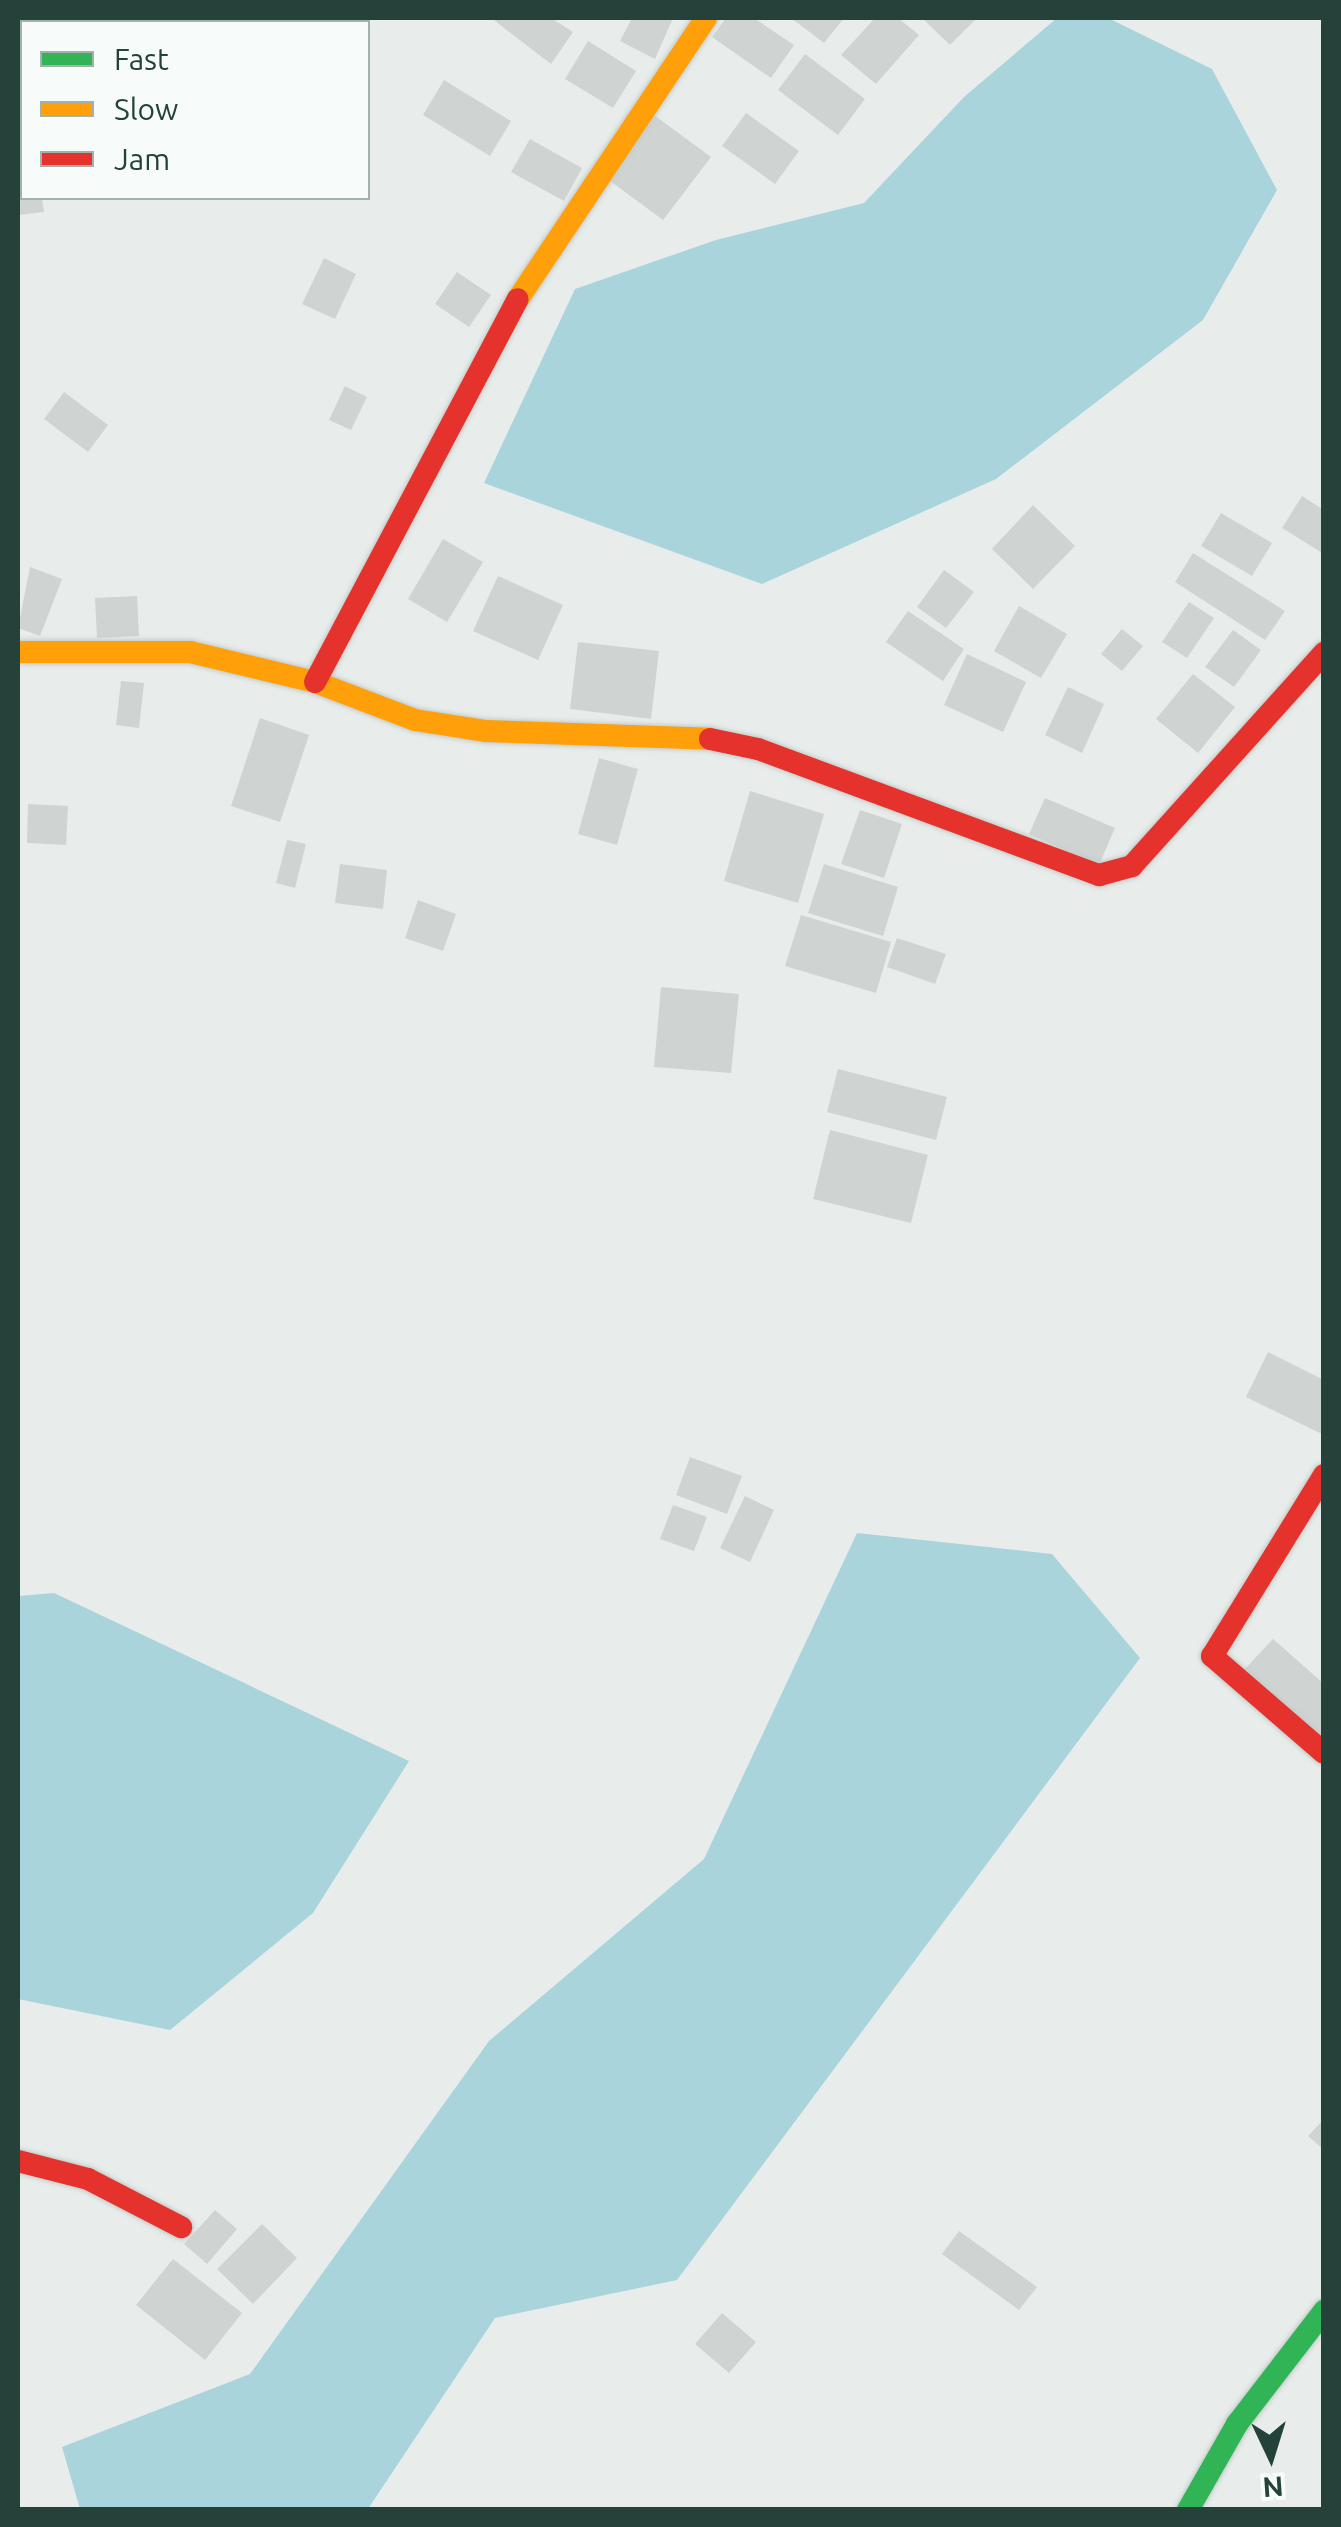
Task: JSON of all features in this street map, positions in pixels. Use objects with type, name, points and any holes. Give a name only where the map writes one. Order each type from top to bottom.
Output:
[{"type":"street","points":[[315,682],[443,430],[555,234],[706,18]]},
{"type":"street","points":[[18,652],[190,652],[315,682],[432,722],[684,734],[758,749],[1099,875],[1132,866],[1324,653]]},
{"type":"street","points":[[1324,1475],[1212,1656],[1324,1753]]},
{"type":"street","points":[[18,2161],[88,2179],[181,2227]]},
{"type":"street","points":[[1188,2510],[1237,2424],[1324,2311]]},
{"type":"water","points":[[1057,18],[1108,18],[1212,69],[1277,190],[1203,320],[996,479],[762,584],[484,483],[575,289],[716,240],[864,203],[964,97]]},
{"type":"water","points":[[857,1533],[1052,1554],[1140,1658],[677,2280],[495,2318],[368,2509],[80,2509],[62,2447],[250,2374],[489,2041],[704,1859]]},
{"type":"water","points":[[54,1593],[409,1761],[313,1913],[170,2030],[18,1999],[18,1596]]},
{"type":"building","points":[[491,18],[551,18],[573,32],[551,64]]},
{"type":"building","points":[[632,18],[673,18],[655,59],[620,41]]},
{"type":"building","points":[[726,18],[754,18],[794,45],[771,78],[712,37]]},
{"type":"building","points":[[791,18],[844,18],[824,43]]},
{"type":"building","points":[[875,18],[898,18],[919,35],[876,84],[841,55]]},
{"type":"building","points":[[922,18],[977,18],[950,45]]},
{"type":"building","points":[[588,41],[636,71],[613,108],[565,79]]},
{"type":"building","points":[[805,54],[865,99],[838,135],[778,90]]},
{"type":"building","points":[[444,80],[511,121],[490,156],[423,115]]},
{"type":"building","points":[[746,113],[799,151],[775,184],[722,146]]},
{"type":"building","points":[[654,115],[711,157],[663,220],[606,178]]},
{"type":"building","points":[[530,139],[582,168],[564,201],[511,172]]},
{"type":"building","points":[[18,148],[20,200],[42,200],[44,212],[18,215]]},
{"type":"building","points":[[324,258],[356,274],[335,319],[302,304]]},
{"type":"building","points":[[457,272],[491,295],[469,327],[435,304]]},
{"type":"building","points":[[345,386],[367,397],[351,430],[329,420]]},
{"type":"building","points":[[64,392],[108,425],[88,452],[44,419]]},
{"type":"building","points":[[1302,496],[1324,510],[1324,554],[1282,528]]},
{"type":"building","points":[[1033,505],[1075,546],[1033,589],[992,549]]},
{"type":"building","points":[[1221,513],[1272,543],[1252,576],[1201,546]]},
{"type":"building","points":[[443,539],[483,562],[447,622],[408,599]]},
{"type":"building","points":[[1193,553],[1285,611],[1265,640],[1175,582]]},
{"type":"building","points":[[30,567],[62,579],[40,636],[18,628]]},
{"type":"building","points":[[944,570],[974,592],[946,628],[917,607]]},
{"type":"building","points":[[498,576],[563,605],[538,660],[473,631]]},
{"type":"building","points":[[137,596],[139,636],[97,638],[95,598]]},
{"type":"building","points":[[1189,602],[1214,618],[1187,658],[1162,642]]},
{"type":"building","points":[[1019,606],[1067,634],[1041,678],[994,651]]},
{"type":"building","points":[[908,611],[964,649],[943,681],[886,642]]},
{"type":"building","points":[[1122,629],[1143,646],[1122,671],[1101,654]]},
{"type":"building","points":[[1233,630],[1261,650],[1234,687],[1205,667]]},
{"type":"building","points":[[578,642],[659,651],[651,719],[570,709]]},
{"type":"building","points":[[967,654],[1026,682],[1003,732],[944,705]]},
{"type":"building","points":[[1193,674],[1235,707],[1198,753],[1156,719]]},
{"type":"building","points":[[121,681],[144,683],[139,728],[116,725]]},
{"type":"building","points":[[1068,687],[1104,704],[1082,753],[1045,735]]},
{"type":"building","points":[[260,718],[309,735],[280,822],[231,806]]},
{"type":"building","points":[[599,758],[638,769],[617,845],[578,834]]},
{"type":"building","points":[[750,791],[824,814],[798,903],[724,881]]},
{"type":"building","points":[[1045,798],[1115,828],[1099,865],[1029,834]]},
{"type":"building","points":[[28,804],[68,806],[66,845],[27,843]]},
{"type":"building","points":[[860,810],[902,824],[884,878],[841,864]]},
{"type":"building","points":[[287,840],[306,844],[295,888],[276,883]]},
{"type":"building","points":[[340,864],[387,870],[383,909],[335,903]]},
{"type":"building","points":[[824,864],[898,887],[883,936],[808,913]]},
{"type":"building","points":[[418,900],[456,914],[443,951],[405,938]]},
{"type":"building","points":[[801,915],[891,942],[876,993],[785,966]]},
{"type":"building","points":[[897,938],[946,954],[935,984],[887,967]]},
{"type":"building","points":[[661,987],[739,994],[731,1073],[654,1067]]},
{"type":"building","points":[[838,1069],[947,1097],[936,1140],[827,1112]]},
{"type":"building","points":[[830,1130],[928,1155],[911,1223],[813,1199]]},
{"type":"building","points":[[1268,1352],[1324,1380],[1324,1435],[1246,1397]]},
{"type":"building","points":[[690,1457],[742,1476],[727,1514],[676,1495]]},
{"type":"building","points":[[745,1496],[774,1510],[750,1562],[720,1548]]},
{"type":"building","points":[[673,1505],[707,1517],[694,1551],[660,1539]]},
{"type":"building","points":[[1273,1639],[1324,1684],[1324,1740],[1244,1670]]},
{"type":"building","points":[[1324,2119],[1324,2150],[1308,2136]]},
{"type":"building","points":[[215,2210],[237,2229],[207,2264],[184,2244]]},
{"type":"building","points":[[262,2224],[297,2258],[253,2304],[217,2269]]},
{"type":"building","points":[[959,2231],[1037,2287],[1019,2310],[942,2254]]},
{"type":"building","points":[[173,2259],[242,2313],[205,2360],[136,2305]]},
{"type":"building","points":[[722,2313],[756,2342],[729,2373],[695,2344]]},
{"type":"traffic: fast","points":[[1188,2510],[1237,2424],[1324,2311]]},
{"type":"traffic: slow","points":[[518,299],[706,18]]},
{"type":"traffic: slow","points":[[18,652],[190,652],[315,682],[415,720],[486,731],[710,739]]},
{"type":"traffic: jam","points":[[315,682],[518,299]]},
{"type":"traffic: jam","points":[[710,739],[758,749],[1099,875],[1132,866],[1324,653]]},
{"type":"traffic: jam","points":[[1324,1475],[1212,1656],[1324,1753]]},
{"type":"traffic: jam","points":[[18,2161],[88,2179],[181,2227]]}]
